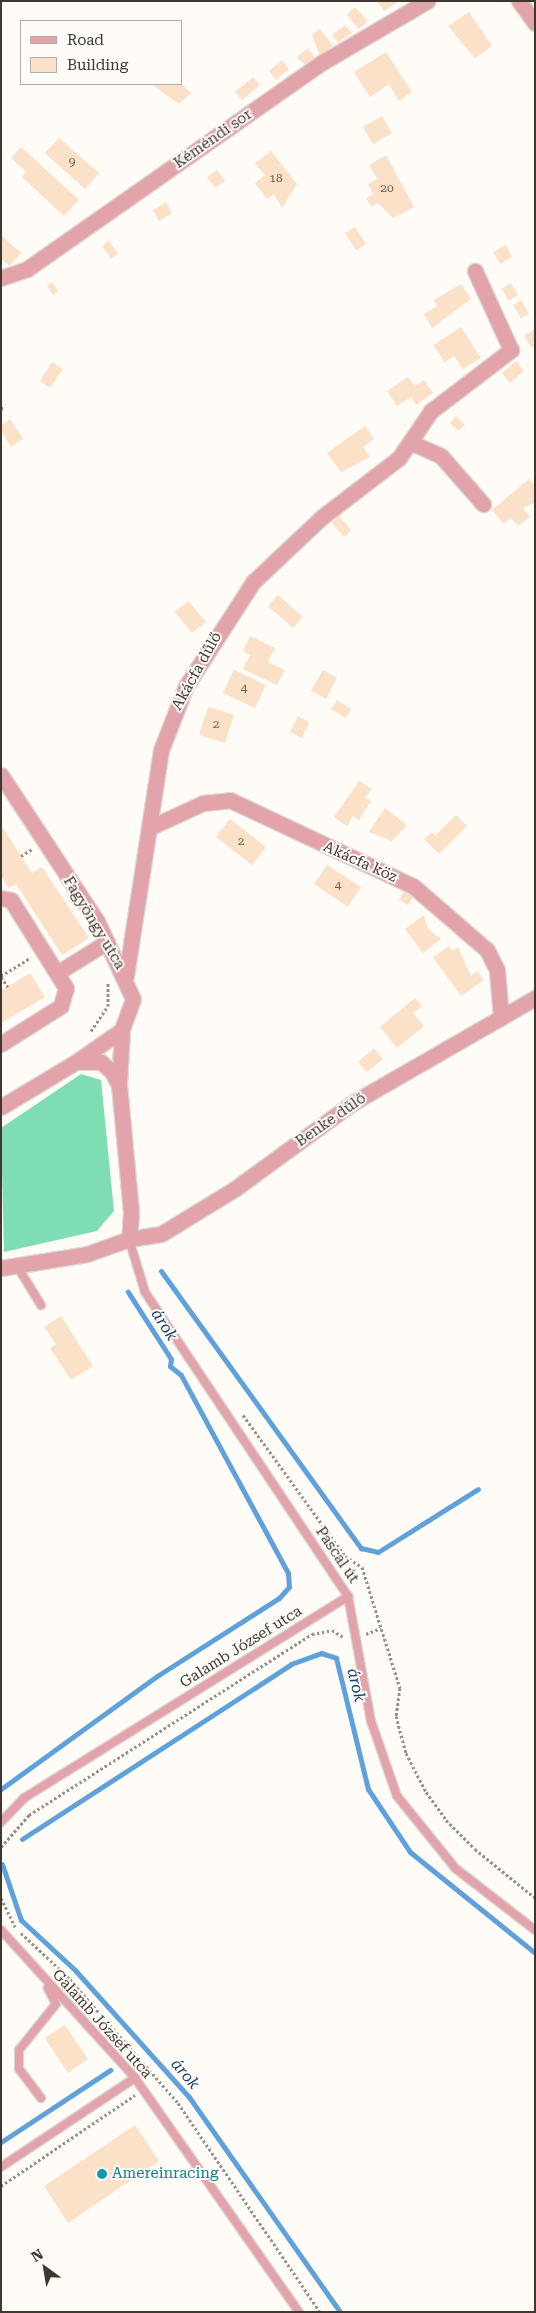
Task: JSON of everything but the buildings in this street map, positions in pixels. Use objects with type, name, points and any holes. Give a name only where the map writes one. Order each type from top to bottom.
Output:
[{"type":"street","name":"Kéméndi sor","points":[[1,278],[27,269],[323,62],[427,1]]},
{"type":"street","points":[[519,1],[535,24]]},
{"type":"street","name":"Akácfa dűlő","points":[[126,976],[153,826],[161,750],[173,714],[206,650],[253,582],[322,517],[399,458],[431,411],[511,350],[475,271]]},
{"type":"street","points":[[410,442],[441,456],[483,504]]},
{"type":"street","name":"Fagyöngy utca","points":[[1,775],[107,942],[126,976],[133,999],[122,1030],[119,1085],[131,1213],[129,1239]]},
{"type":"street","name":"Akácfa köz","points":[[153,826],[203,803],[230,800],[413,886],[487,950],[496,970],[501,1018]]},
{"type":"street","points":[[1,898],[12,900],[66,988],[61,1006],[1,1044]]},
{"type":"street","points":[[57,973],[107,942]]},
{"type":"street","name":"Benke dűlő","points":[[1,1268],[87,1254],[129,1239],[161,1234],[236,1188],[354,1102],[535,998]]},
{"type":"street","points":[[1,1108],[76,1062],[122,1030]]},
{"type":"street","points":[[76,1062],[101,1062],[119,1085]]},
{"type":"lane","name":"Pascal út","points":[[129,1239],[145,1292],[348,1596],[371,1721],[397,1796],[455,1868],[535,1930]]},
{"type":"lane","points":[[17,1266],[41,1305]]},
{"type":"lane","name":"Galamb József utca","points":[[1,1822],[24,1798],[348,1596]]},
{"type":"lane","name":"Galamb József utca","points":[[1,1930],[135,2078],[299,2312]]},
{"type":"lane","points":[[41,2098],[20,2069],[18,2050],[56,2004],[44,1979]]},
{"type":"lane","points":[[1,2167],[135,2078]]},
{"type":"path","points":[[1,409],[5,406]]},
{"type":"path","points":[[21,856],[30,850]]},
{"type":"path","points":[[8,987],[1,977],[42,950]]},
{"type":"path","points":[[89,1034],[108,1006],[107,972]]},
{"type":"path","points":[[1,1847],[29,1815],[312,1634],[332,1630],[347,1643],[381,1628]]},
{"type":"path","points":[[1,2186],[136,2095],[145,2110],[170,2093]]},
{"type":"green space","points":[[81,1074],[101,1080],[114,1211],[97,1231],[4,1252],[1,1128]]},
{"type":"waterway","points":[[161,1271],[361,1548],[378,1552],[478,1489]]},
{"type":"waterway","name":"árok","points":[[1,1789],[157,1676],[279,1598],[289,1587],[288,1573],[181,1375],[170,1366],[171,1359],[128,1292]]},
{"type":"waterway","name":"árok","points":[[22,1839],[291,1664],[321,1653],[336,1658],[368,1789],[410,1852],[535,1953]]},
{"type":"waterway","name":"árok","points":[[2,1864],[21,1920],[75,1970],[189,2097],[340,2312]]},
{"type":"waterway","points":[[1,2142],[110,2070]]},
{"type":"place","name":"Amereinracing","points":[[102,2174]]}]
